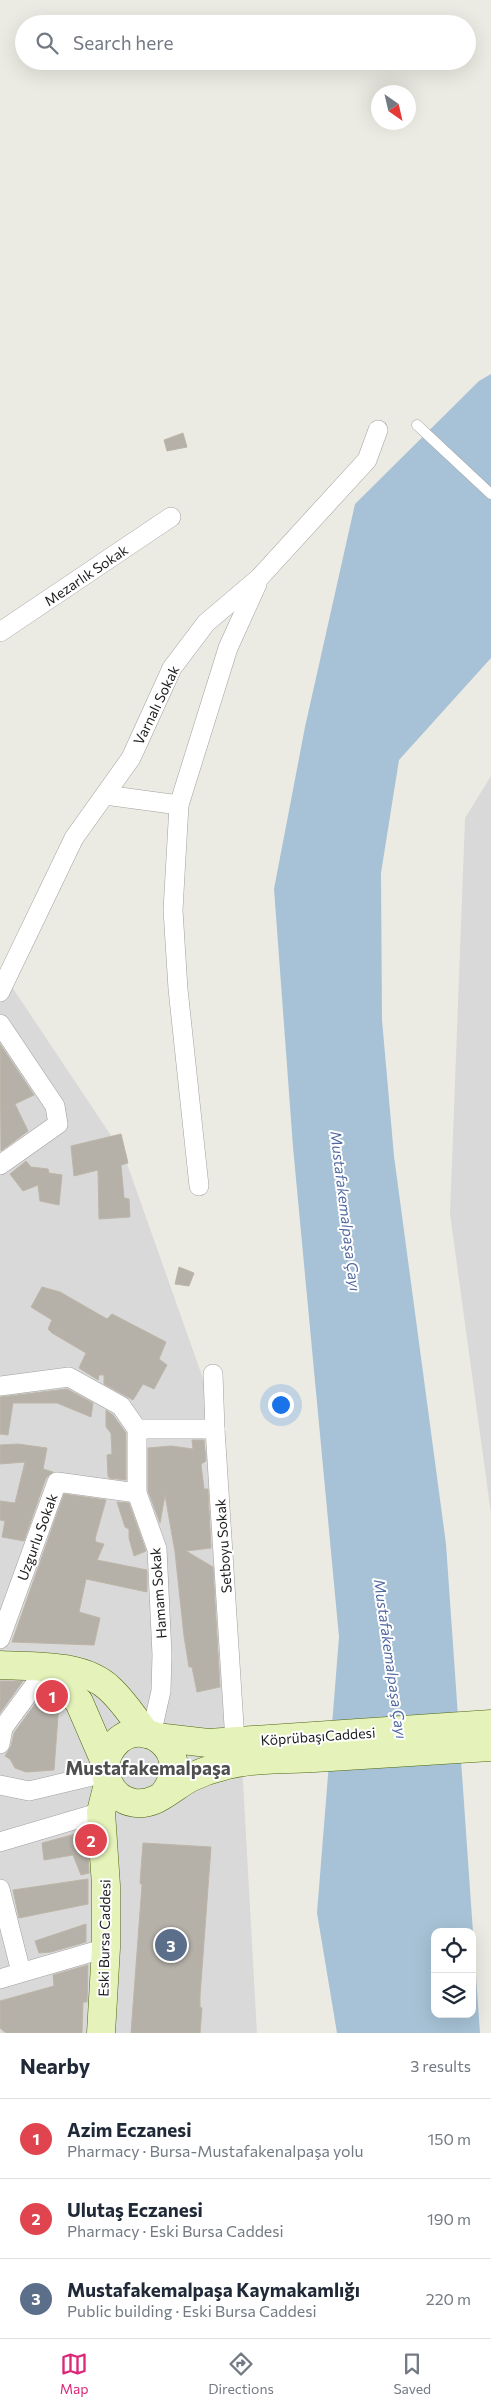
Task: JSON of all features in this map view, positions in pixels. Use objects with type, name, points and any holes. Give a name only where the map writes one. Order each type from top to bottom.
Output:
[{"type":"main road","points":[[0,1665],[75,1671],[94,1678],[109,1688],[151,1735],[165,1744],[172,1753],[175,1764],[174,1775],[163,1795]]},
{"type":"main road","points":[[47,1668],[79,1702],[106,1773],[123,1799],[133,1803],[144,1803],[163,1795],[237,1752]]},
{"type":"main road","name":"KöprübaşıCaddesi","points":[[237,1752],[491,1724]]},
{"type":"main road","points":[[106,1773],[116,1743],[135,1734],[208,1743],[237,1752]]},
{"type":"main road","name":"KöprübaşıCaddesi","points":[[237,1752],[491,1747]]},
{"type":"main road","name":"Eski Bursa Caddesi","points":[[100,2033],[106,1948],[106,1886],[102,1812],[106,1773]]},
{"type":"street","name":"Varnalı Sokak","points":[[0,992],[74,838],[131,758],[172,668],[206,623],[260,578],[367,460],[378,430]]},
{"type":"street","name":"Mezarlık Sokak","points":[[0,632],[171,517]]},
{"type":"street","points":[[199,1186],[178,989],[173,910],[179,805],[228,648],[260,578]]},
{"type":"street","points":[[105,794],[179,805]]},
{"type":"street","points":[[0,1024],[54,1106],[58,1124],[0,1165]]},
{"type":"street","name":"Setboyu Sokak","points":[[213,1374],[237,1752]]},
{"type":"street","points":[[0,1386],[69,1377],[121,1406],[136,1429],[215,1429]]},
{"type":"street","name":"Hamam Sokak","points":[[136,1429],[137,1493],[157,1549],[162,1655],[160,1691],[151,1735]]},
{"type":"street","name":"Uzgurlu Sokak","points":[[0,1639],[57,1482],[137,1493]]},
{"type":"street","points":[[0,1744],[3,1728],[47,1668]]},
{"type":"street","points":[[0,1786],[29,1791],[106,1773]]},
{"type":"street","points":[[0,1842],[102,1812]]},
{"type":"street","points":[[0,1889],[21,1972]]},
{"type":"street","points":[[0,1979],[106,1948]]},
{"type":"lane","points":[[417,425],[491,494]]},
{"type":"shaded area","points":[[491,776],[491,1514],[450,1214],[465,818]]},
{"type":"shaded area","points":[[0,969],[124,1155],[224,1438],[257,2033],[0,2033]]},
{"type":"water","name":"Mustafakemalpaşa Çayı","points":[[491,374],[491,658],[399,760],[381,873],[382,1020],[394,1156],[446,1544],[473,1928],[431,1928],[431,2018],[476,2018],[476,1975],[480,2033],[337,2033],[317,1913],[339,1637],[293,1147],[274,889],[305,727],[355,504],[479,381]]},
{"type":"building","points":[[183,433],[187,447],[167,451],[164,440]]},
{"type":"building","points":[[0,1044],[34,1095],[15,1104],[28,1131],[1,1151]]},
{"type":"building","points":[[121,1134],[128,1163],[121,1165],[124,1198],[129,1199],[130,1217],[99,1219],[98,1170],[74,1176],[71,1146]]},
{"type":"building","points":[[26,1161],[31,1167],[48,1169],[49,1173],[62,1175],[59,1205],[40,1201],[38,1185],[23,1191],[10,1174]]},
{"type":"building","points":[[179,1267],[194,1273],[189,1286],[175,1284]]},
{"type":"building","points":[[42,1287],[60,1292],[107,1319],[112,1314],[166,1342],[159,1359],[167,1365],[154,1389],[143,1384],[133,1400],[104,1384],[104,1375],[99,1375],[98,1380],[79,1368],[86,1353],[52,1333],[48,1329],[52,1320],[31,1307]]},
{"type":"building","points":[[67,1389],[93,1403],[91,1417],[57,1403],[13,1403],[8,1435],[0,1434],[0,1397]]},
{"type":"building","points":[[106,1410],[113,1415],[126,1433],[126,1480],[109,1478],[108,1476],[107,1455],[112,1454],[111,1433],[106,1427]]},
{"type":"building","points":[[192,1440],[204,1440],[206,1461],[201,1464],[204,1489],[208,1489],[211,1548],[186,1551],[213,1567],[220,1687],[197,1692],[192,1667],[189,1667],[175,1552],[165,1495],[160,1523],[148,1491],[148,1448],[171,1446],[193,1449]]},
{"type":"building","points":[[18,1444],[47,1448],[43,1469],[53,1472],[46,1478],[24,1541],[2,1537],[5,1521],[0,1520],[0,1501],[15,1503],[25,1462],[0,1464],[0,1445]]},
{"type":"building","points":[[64,1494],[106,1500],[95,1539],[96,1542],[104,1544],[97,1560],[147,1570],[147,1592],[86,1579],[79,1612],[100,1618],[94,1645],[12,1642]]},
{"type":"building","points":[[117,1502],[129,1503],[146,1551],[134,1556],[129,1538],[129,1529],[125,1527]]},
{"type":"building","points":[[0,1681],[23,1681],[0,1713]]},
{"type":"building","points":[[48,1692],[59,1703],[54,1770],[26,1772],[15,1768],[10,1759],[5,1756],[11,1746],[14,1733],[43,1693]]},
{"type":"building","points":[[87,1831],[89,1873],[81,1875],[73,1855],[44,1860],[42,1843]]},
{"type":"building","points":[[143,1843],[211,1847],[200,1996],[200,2007],[202,2008],[200,2033],[131,2033],[142,1885],[140,1883]]},
{"type":"building","points":[[88,1879],[88,1904],[19,1918],[13,1890]]},
{"type":"building","points":[[86,1924],[86,1942],[51,1952],[39,1953],[35,1941]]},
{"type":"building","points":[[88,1965],[87,2002],[83,2002],[82,2033],[6,2033],[0,2028],[0,2001],[54,1986],[53,1975]]},
{"type":"place","name":"Azim Eczanesi","points":[[52,1696]]},
{"type":"place","name":"Ulutaş Eczanesi","points":[[91,1840]]},
{"type":"place","name":"Mustafakemalpaşa Kaymakamlığı","points":[[171,1945]]},
{"type":"district","name":"Mustafakemalpaşa","points":[[148,1767]]}]
